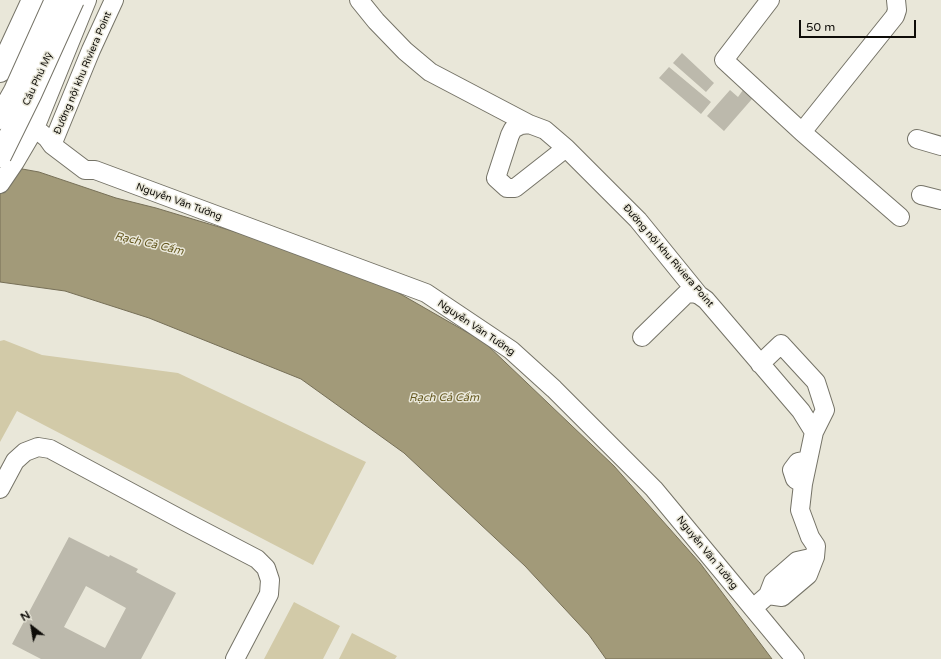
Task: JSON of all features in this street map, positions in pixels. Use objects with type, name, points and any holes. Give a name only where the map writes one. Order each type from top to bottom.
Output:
[{"type":"main road","points":[[0,71],[34,0]]},
{"type":"main road","name":"Cầu Phú Mỹ","points":[[0,118],[15,91],[56,0]]},
{"type":"main road","name":"Cầu Phú Mỹ","points":[[8,159],[37,82],[73,0]]},
{"type":"street","points":[[0,184],[8,159],[47,137],[87,0]]},
{"type":"street","name":"Đường nội khu Riviera Point","points":[[47,137],[91,50],[114,0]]},
{"type":"street","name":"Đường nội khu Riviera Point","points":[[358,0],[405,51],[430,72],[529,124],[545,130],[566,148],[638,220],[699,295],[706,300],[801,411],[814,432]]},
{"type":"street","points":[[770,0],[724,60],[802,132],[900,217]]},
{"type":"street","points":[[802,132],[895,16],[897,5]]},
{"type":"street","name":"Nguyễn Văn Tưởng","points":[[0,107],[47,137],[86,170],[95,170],[426,293],[511,350],[554,389],[654,489],[796,659]]},
{"type":"street","points":[[529,124],[521,125],[513,129],[510,135],[496,178],[507,188],[515,188],[566,148]]},
{"type":"street","points":[[917,139],[941,146]]},
{"type":"street","points":[[921,195],[941,200]]},
{"type":"street","points":[[642,337],[686,294],[693,293],[699,295]]},
{"type":"street","points":[[753,609],[768,595],[773,582],[797,561],[815,557],[816,546],[810,537],[800,510],[803,484],[814,432],[825,410],[816,382],[782,344],[760,364]]},
{"type":"street","points":[[0,489],[15,461],[25,452],[38,447],[50,450],[257,559],[266,568],[270,580],[268,594],[235,659]]},
{"type":"shaded area","points":[[4,340],[42,355],[178,373],[366,462],[313,565],[17,411],[0,442],[0,341]]},
{"type":"shaded area","points":[[294,602],[340,626],[323,659],[264,659]]},
{"type":"shaded area","points":[[352,633],[397,656],[395,659],[339,659]]},
{"type":"water","name":"Rạch Cả Cấm","points":[[0,165],[39,172],[116,198],[156,208],[239,233],[308,258],[376,280],[484,342],[614,466],[700,563],[772,659],[606,659],[589,635],[525,566],[404,453],[301,379],[149,318],[65,291],[0,282]]},
{"type":"building","points":[[682,53],[714,83],[706,92],[673,63]]},
{"type":"building","points":[[669,67],[711,102],[701,114],[659,78]]},
{"type":"building","points":[[730,90],[738,97],[743,90],[752,99],[724,131],[707,116]]},
{"type":"building","points":[[69,537],[109,557],[110,555],[138,569],[136,572],[176,593],[141,659],[41,659],[12,644]],"holes":[[[86,586],[126,608],[105,648],[64,627]]]}]
